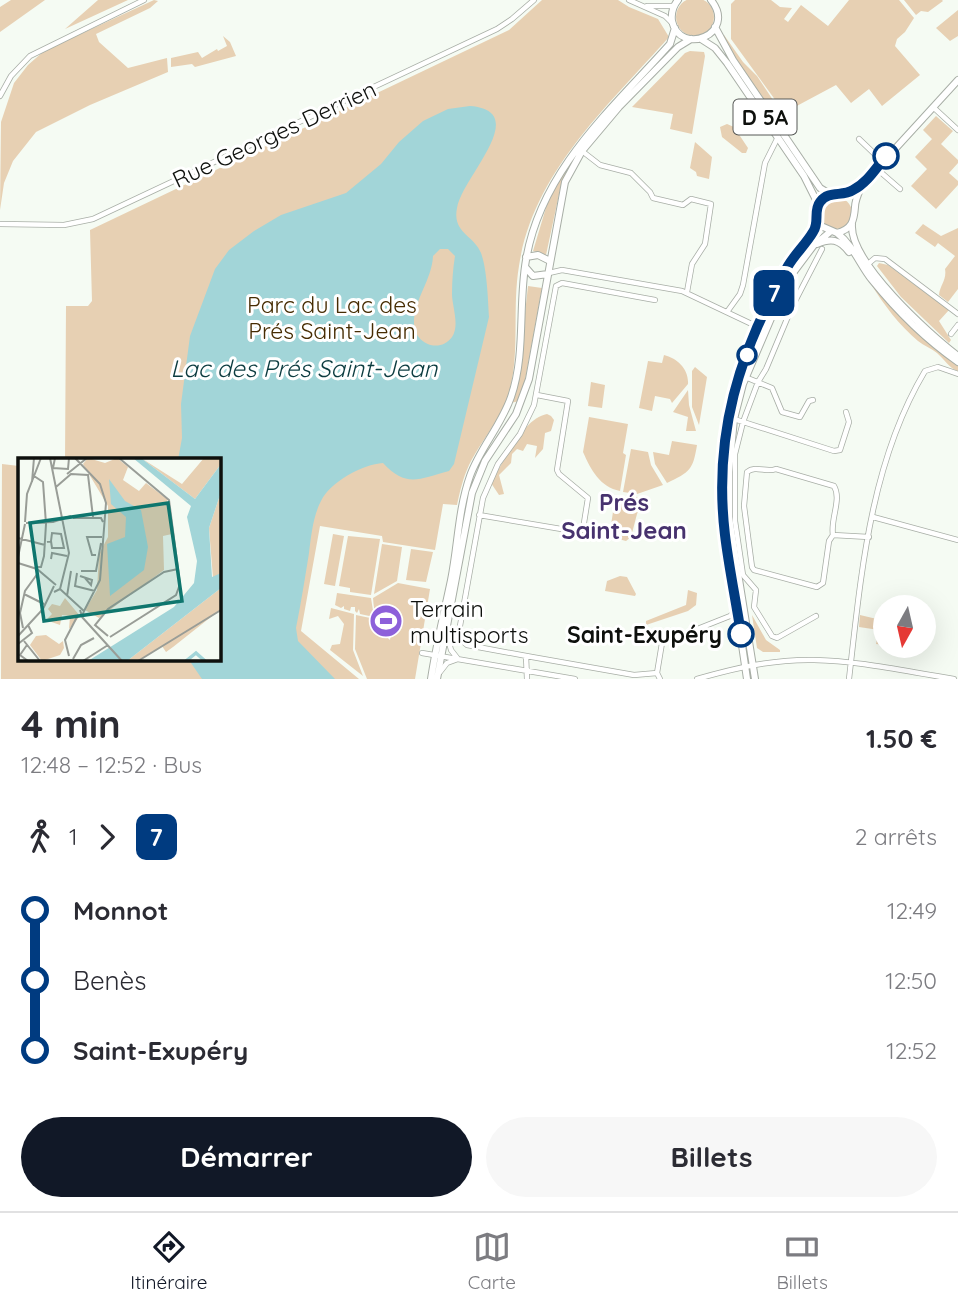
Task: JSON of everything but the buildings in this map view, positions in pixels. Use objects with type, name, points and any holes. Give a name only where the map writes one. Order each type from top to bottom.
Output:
[{"type":"main road","points":[[711,0],[717,9]]},
{"type":"main road","points":[[438,656],[447,633],[469,506],[477,478],[485,461],[507,431],[525,392],[565,182],[582,151],[649,76],[678,47],[691,39],[708,36],[718,18],[720,0]]},
{"type":"main road","points":[[435,678],[464,493],[476,460],[499,425],[512,395],[517,371],[526,257],[534,226],[562,169],[580,144],[670,44],[674,26],[672,14],[676,3]]},
{"type":"main road","points":[[674,26],[680,34],[691,39]]},
{"type":"main road","name":"D 5A","points":[[715,27],[733,60],[820,188],[830,194]]},
{"type":"main road","name":"D 5A","points":[[701,38],[719,52],[779,137],[818,204]]},
{"type":"main road","points":[[870,278],[846,240],[821,226],[816,212],[818,204],[830,194],[851,192],[862,185],[958,80]]},
{"type":"main road","points":[[862,185],[852,224],[853,236],[868,264],[912,317],[958,356]]},
{"type":"main road","points":[[841,194],[851,201],[855,208]]},
{"type":"main road","points":[[755,679],[729,517],[729,472],[734,419],[742,368],[758,327],[789,264],[814,231],[818,220]]},
{"type":"main road","points":[[747,679],[725,537],[721,472],[725,429],[742,377],[800,261],[814,245],[834,232],[844,231],[852,224]]},
{"type":"main road","points":[[814,245],[827,240],[842,243],[919,331],[958,362]]},
{"type":"main road","points":[[526,257],[538,255],[550,261]]},
{"type":"main road","points":[[525,266],[533,276],[548,274]]},
{"type":"street","points":[[0,96],[23,61],[36,51],[144,0]]},
{"type":"street","name":"Rue Georges Derrien","points":[[0,224],[70,225],[93,219],[497,29],[534,0]]},
{"type":"street","points":[[629,0],[665,16],[674,26]]},
{"type":"street","points":[[635,3],[657,8],[676,3]]},
{"type":"street","points":[[932,107],[958,130]]},
{"type":"street","points":[[727,312],[743,285],[765,163],[779,137]]},
{"type":"street","points":[[859,139],[882,161]]},
{"type":"street","points":[[582,151],[600,165],[631,173],[653,198],[659,201],[683,205],[691,199],[710,204],[705,244],[692,264],[687,292]]},
{"type":"street","points":[[876,169],[900,189]]},
{"type":"street","points":[[816,616],[777,638],[772,636],[754,607],[756,590],[743,575],[735,521],[734,484],[735,454],[743,422],[792,307],[822,249]]},
{"type":"street","points":[[868,264],[875,258],[885,259],[958,314]]},
{"type":"street","points":[[550,261],[562,270]]},
{"type":"street","points":[[548,274],[562,270],[687,292],[758,327]]},
{"type":"street","points":[[597,289],[599,276]]},
{"type":"street","points":[[655,300],[562,284],[556,286],[537,396],[520,434],[492,475],[480,512],[459,640],[467,645],[634,675],[657,673]]},
{"type":"street","points":[[951,334],[958,326]]},
{"type":"street","points":[[849,679],[869,537],[879,482],[888,451],[900,419],[925,371],[932,367],[958,374]]},
{"type":"street","points":[[742,377],[772,388],[782,412],[800,416],[809,401],[813,400]]},
{"type":"street","points":[[469,506],[480,512],[579,532],[583,529],[588,498],[557,472],[568,401],[537,396]]},
{"type":"street","points":[[734,419],[834,451],[840,450],[849,422],[846,412]]},
{"type":"street","points":[[754,469],[776,469],[834,486],[837,493],[831,527],[833,535],[829,541],[823,583],[817,587],[754,570],[744,506],[747,472],[754,469]]},
{"type":"street","points":[[873,517],[958,540]]},
{"type":"street","points":[[833,535],[869,537]]},
{"type":"street","points":[[660,679],[657,673],[662,643],[730,616],[737,609]]},
{"type":"street","points":[[447,633],[451,650],[458,659]]},
{"type":"street","points":[[422,653],[575,679]]},
{"type":"street","points":[[526,656],[527,679]]},
{"type":"street","points":[[435,678],[447,663],[458,659]]},
{"type":"street","points":[[696,679],[744,666],[801,660],[850,663],[954,679]]},
{"type":"green space","points":[[688,-1],[702,-1],[709,3],[713,10],[713,24],[709,31],[702,35],[688,35],[681,31],[677,24],[677,10],[681,3]]},
{"type":"green space","points":[[11,0],[45,0],[0,32],[0,7]]},
{"type":"green space","points":[[98,0],[128,0],[65,29]]},
{"type":"green space","points":[[154,0],[158,1],[150,8],[96,34],[99,42],[128,68],[167,58],[168,72],[90,105],[36,132],[13,161],[4,183],[0,210],[1,122],[14,83],[44,51]]},
{"type":"green space","name":"Parc du Lac des Prés Saint-Jean","points":[[542,0],[618,0],[658,19],[669,37],[577,142],[540,200],[527,232],[519,266],[515,359],[507,399],[469,465],[457,505],[443,504],[435,550],[383,542],[382,536],[320,526],[301,631],[359,679],[1,679],[2,464],[18,466],[18,662],[220,662],[220,458],[65,458],[66,306],[88,306],[92,301],[90,230],[509,30]]},
{"type":"green space","points":[[735,0],[771,0],[780,7],[792,8],[784,19],[788,22],[801,5],[828,26],[849,0],[899,0],[914,18],[897,39],[895,46],[920,75],[882,106],[869,89],[851,103],[836,85],[778,116],[776,101],[731,39],[731,4]]},
{"type":"green space","points":[[904,0],[943,1],[928,12],[921,11],[916,15]]},
{"type":"green space","points":[[958,10],[958,36],[950,41],[936,28]]},
{"type":"green space","points":[[724,35],[773,100],[776,115],[790,136],[735,59],[722,36]]},
{"type":"green space","points":[[223,36],[230,42],[236,56],[195,67],[192,64],[171,67],[171,58],[198,52],[202,58],[227,46]]},
{"type":"green space","points":[[690,51],[704,52],[705,56],[692,134],[670,129],[673,114],[632,107]]},
{"type":"green space","points":[[936,116],[953,131],[941,144],[958,160],[949,173],[958,181],[958,185],[936,209],[911,186],[927,169],[915,157],[932,139],[923,130]]},
{"type":"green space","points":[[727,124],[734,127],[748,148],[746,153],[742,153],[722,137],[720,127]]},
{"type":"green space","points":[[695,142],[712,157],[709,179],[697,176],[690,168]]},
{"type":"green space","points":[[571,159],[573,161],[561,185],[546,255],[533,251],[548,201]]},
{"type":"green space","points":[[836,197],[848,201],[852,213],[848,225],[836,229],[824,225],[820,213],[824,201]]},
{"type":"green space","points":[[923,224],[941,236],[958,228],[958,289],[948,302],[939,295],[945,269],[955,256],[938,243],[935,247],[915,233]]},
{"type":"green space","points":[[879,263],[888,265],[949,310],[939,321],[951,340],[949,343],[901,297],[877,266]]},
{"type":"green space","points":[[871,284],[915,331],[958,366],[958,371],[905,329]]},
{"type":"green space","points":[[528,286],[542,288],[523,391],[519,401],[511,403],[520,359]]},
{"type":"green space","points":[[664,355],[681,365],[688,384],[672,403],[670,399],[655,396],[652,411],[639,408],[648,361],[662,363]]},
{"type":"green space","points":[[695,367],[707,377],[699,425],[692,407],[692,371]]},
{"type":"green space","points":[[591,382],[605,385],[602,408],[588,406]]},
{"type":"green space","points":[[688,390],[696,431],[686,431],[688,417],[673,412]]},
{"type":"green space","points":[[547,414],[554,420],[551,431],[545,433],[543,449],[535,458],[537,446],[527,444],[523,451],[517,449],[512,454],[511,463],[499,475],[504,494],[499,495],[491,483],[508,453],[530,424]]},
{"type":"green space","points":[[589,417],[628,424],[620,491],[602,482],[583,452]]},
{"type":"green space","points":[[672,441],[697,445],[689,469],[667,483],[655,464],[653,452],[669,455]]},
{"type":"green space","points":[[631,449],[648,452],[651,465],[663,485],[637,494],[623,492]]},
{"type":"green space","points":[[624,497],[645,497],[631,537],[626,541],[611,537],[610,532],[614,505]]},
{"type":"green space","points":[[333,534],[344,536],[335,586],[324,584]]},
{"type":"green space","points":[[348,536],[380,539],[371,595],[350,592],[350,588],[339,586]]},
{"type":"green space","points":[[382,544],[402,547],[397,581],[374,594]]},
{"type":"green space","points":[[411,549],[433,552],[426,582],[406,580]]},
{"type":"green space","points":[[620,576],[627,577],[635,596],[605,591],[607,581]]},
{"type":"green space","points":[[398,583],[430,589],[415,679],[367,679],[355,649],[356,615],[375,619],[381,632],[390,640],[395,607],[393,606],[388,636],[377,619],[373,598]]},
{"type":"green space","points":[[688,590],[697,593],[696,605],[688,611],[646,625],[646,621],[686,605]]},
{"type":"green space","points":[[337,593],[371,598],[374,617],[360,614],[359,609],[357,613],[355,607],[351,607],[350,611],[344,609],[344,606],[341,608],[335,605]]},
{"type":"green space","points":[[331,608],[354,614],[353,650],[363,676],[330,650],[332,645],[340,644],[344,624],[338,616],[329,619]]},
{"type":"green space","points":[[752,615],[766,640],[780,652],[763,652],[757,648]]},
{"type":"green space","points":[[860,615],[873,618],[873,629],[859,627]]},
{"type":"water","name":"Lac des Prés Saint-Jean","points":[[470,106],[488,111],[495,120],[495,132],[489,147],[462,195],[456,216],[461,228],[481,253],[487,284],[489,317],[454,464],[449,471],[429,477],[406,479],[383,463],[375,464],[357,470],[339,481],[321,501],[313,527],[296,628],[298,641],[335,679],[202,679],[190,662],[220,662],[220,458],[178,458],[182,438],[181,404],[190,336],[215,269],[229,250],[281,215],[346,193],[381,164],[399,142],[423,121],[448,109]],"holes":[[[440,249],[448,249],[455,256],[452,294],[454,332],[447,342],[435,346],[418,336],[414,323],[415,314],[430,273],[433,256]]]},
{"type":"bus line","name":"7","points":[[741,634],[725,537],[722,489],[725,429],[736,381],[773,293],[789,264],[814,231],[818,220],[818,204],[825,196],[846,194],[862,185],[886,156]]},
{"type":"place","name":"Terrain multisports","points":[[386,621]]},
{"type":"place","name":"Saint-Exupéry","points":[[741,634]]},
{"type":"district","name":"Prés Saint-Jean","points":[[624,516]]}]
